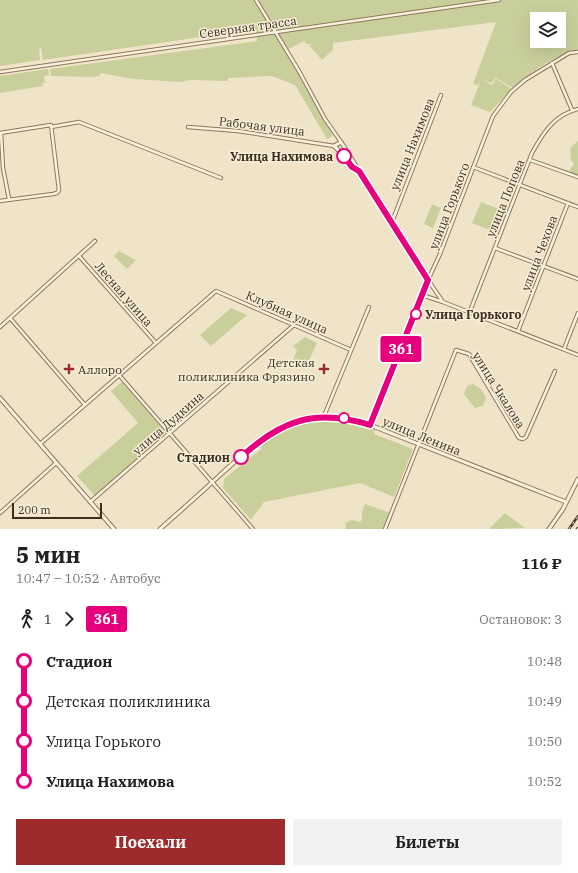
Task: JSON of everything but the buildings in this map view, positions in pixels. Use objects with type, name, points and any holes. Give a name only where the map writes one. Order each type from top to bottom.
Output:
[{"type":"street","points":[[256,0],[299,71],[325,119],[443,302]]},
{"type":"street","name":"Северная трасса","points":[[0,72],[499,0]]},
{"type":"street","name":"улица Горького","points":[[370,425],[428,280],[440,254],[493,116],[500,106],[525,80],[569,53],[578,52]]},
{"type":"street","points":[[552,63],[572,110]]},
{"type":"street","name":"улица Нахимова","points":[[392,222],[441,95]]},
{"type":"street","name":"улица Попова","points":[[470,311],[520,184],[543,133],[561,115],[578,109]]},
{"type":"street","points":[[9,199],[2,168],[1,133],[79,122],[221,178]]},
{"type":"street","points":[[0,201],[57,193],[59,190],[51,127]]},
{"type":"street","name":"Рабочая улица","points":[[188,127],[245,132],[334,146]]},
{"type":"street","points":[[341,142],[334,146],[352,167],[359,171]]},
{"type":"street","points":[[530,160],[578,178]]},
{"type":"street","points":[[473,167],[578,207]]},
{"type":"street","name":"улица Чехова","points":[[518,331],[568,203]]},
{"type":"street","points":[[0,327],[95,241]]},
{"type":"street","points":[[495,248],[578,279]]},
{"type":"street","name":"Лесная улица","points":[[79,256],[156,343]]},
{"type":"street","name":"Клубная улица","points":[[156,343],[216,291],[351,350]]},
{"type":"street","points":[[422,295],[470,311],[578,355]]},
{"type":"street","points":[[324,416],[369,307]]},
{"type":"street","points":[[564,349],[578,313]]},
{"type":"street","points":[[10,318],[85,405]]},
{"type":"street","name":"улица Дудкина","points":[[90,502],[294,325]]},
{"type":"street","points":[[40,444],[156,343]]},
{"type":"street","name":"улица Чкалова","points":[[418,444],[456,350],[470,354],[519,438],[523,439],[526,437],[555,371]]},
{"type":"street","points":[[119,375],[253,529]]},
{"type":"street","points":[[0,398],[114,529]]},
{"type":"street","name":"улица Ленина","points":[[160,529],[265,436],[292,422],[324,416],[344,418],[370,425],[566,502]]},
{"type":"street","points":[[385,529],[418,444]]},
{"type":"street","points":[[0,513],[56,463]]},
{"type":"street","points":[[549,529],[566,502],[578,478]]},
{"type":"green space","points":[[0,0],[578,0],[578,51],[552,60],[513,88],[496,78],[491,83],[481,79],[492,85],[496,79],[512,89],[490,112],[471,105],[481,80],[478,85],[473,84],[496,22],[333,43],[333,50],[322,60],[309,45],[315,44],[307,44],[304,41],[287,50],[329,126],[333,136],[327,139],[295,85],[272,76],[228,78],[228,81],[190,80],[181,82],[133,79],[101,73],[99,76],[93,77],[51,76],[50,69],[257,41],[256,29],[43,60],[41,48],[39,49],[40,60],[0,66]]},
{"type":"green space","points":[[48,69],[49,75],[44,76],[45,83],[42,83],[43,86],[0,93],[0,76]]},
{"type":"green space","points":[[578,141],[578,176],[572,174],[570,170],[574,163],[571,160],[570,148]]},
{"type":"green space","points":[[481,202],[504,211],[495,232],[472,223]]},
{"type":"green space","points":[[432,204],[441,208],[433,228],[424,224]]},
{"type":"green space","points":[[119,251],[136,260],[127,269],[114,256]]},
{"type":"green space","points":[[231,308],[247,315],[211,346],[200,335]]},
{"type":"green space","points":[[305,337],[317,343],[306,367],[303,369],[292,362],[297,350],[293,346]]},
{"type":"green space","points":[[122,382],[167,434],[95,496],[77,476],[138,423],[111,391]]},
{"type":"green space","points":[[473,384],[482,390],[486,398],[483,406],[475,408],[464,394],[467,386]]},
{"type":"green space","points":[[327,420],[351,423],[375,430],[374,434],[413,449],[394,497],[360,483],[264,502],[251,520],[223,488],[224,479],[261,449],[261,446],[277,434],[299,424]]},
{"type":"green space","points":[[365,504],[390,513],[383,529],[346,529],[345,523],[352,520],[359,522],[362,520],[362,512]]},
{"type":"green space","points":[[505,513],[525,528],[491,529],[490,528]]},
{"type":"railway","points":[[569,529],[578,516]]},
{"type":"bus line","name":"361","points":[[241,457],[265,436],[278,428],[307,418],[324,416],[338,417],[370,425],[428,280],[359,171],[352,167],[344,156]]},
{"type":"place","name":"Улица Нахимова","points":[[344,156]]},
{"type":"place","name":"Улица Горького","points":[[416,314]]},
{"type":"place","name":"Аллоро","points":[[69,369]]},
{"type":"place","name":"Детская поликлиника Фрязино","points":[[324,369]]},
{"type":"place","name":"Стадион","points":[[241,457]]}]
